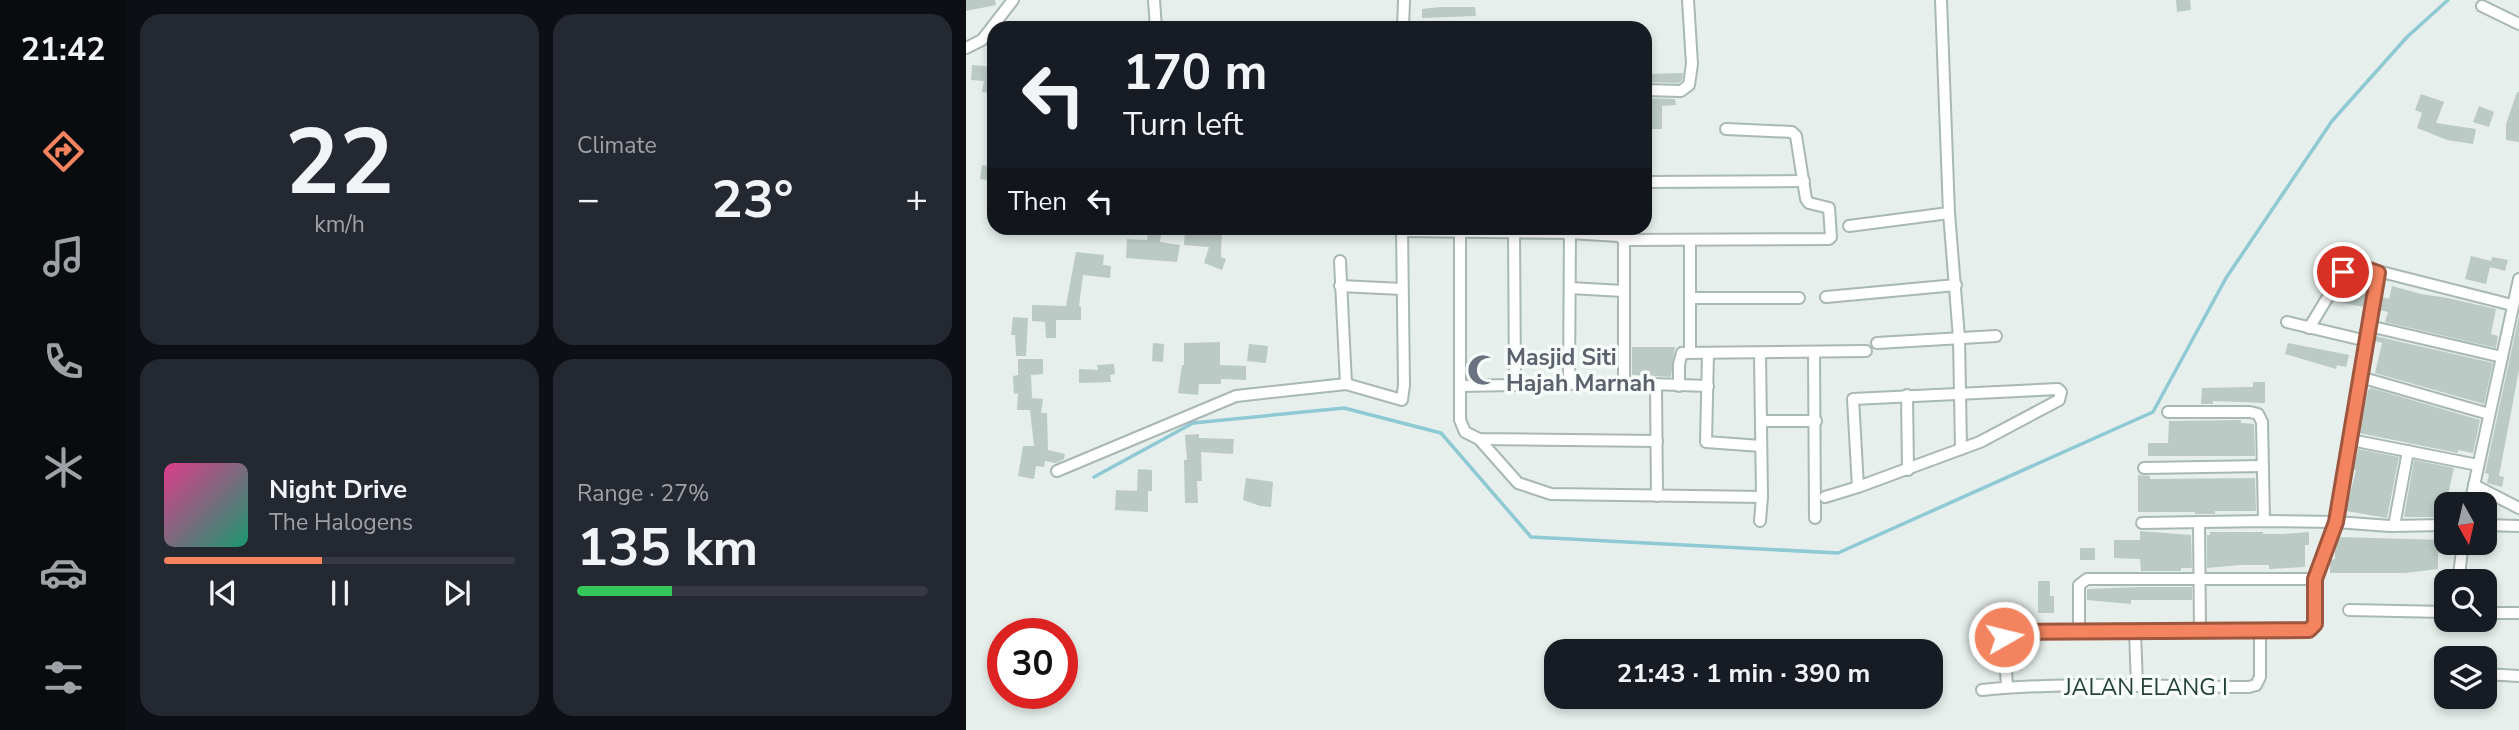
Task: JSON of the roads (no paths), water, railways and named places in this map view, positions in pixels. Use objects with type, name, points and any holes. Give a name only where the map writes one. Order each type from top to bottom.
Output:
[{"type":"street","points":[[997,21],[1013,0]]},
{"type":"street","points":[[1154,0],[1156,21]]},
{"type":"street","points":[[1403,21],[1404,0]]},
{"type":"street","points":[[1652,90],[1681,91],[1689,85],[1692,64],[1688,0]]},
{"type":"street","points":[[1941,0],[1949,214],[1959,338],[1961,449]]},
{"type":"street","points":[[2482,6],[2519,24]]},
{"type":"street","points":[[966,48],[982,40],[987,34]]},
{"type":"street","points":[[1611,235],[1624,240],[1829,239],[1829,208],[1809,203],[1798,140],[1792,132],[1726,129]]},
{"type":"street","points":[[1652,181],[1804,181]]},
{"type":"street","points":[[1849,226],[1949,214]]},
{"type":"street","points":[[1057,471],[1236,396],[1346,384],[1402,400],[1402,235]]},
{"type":"street","points":[[1460,235],[1460,420],[1465,432],[1479,439],[1518,483],[1551,494],[1762,497]]},
{"type":"street","points":[[1514,235],[1516,385]]},
{"type":"street","points":[[1569,384],[1570,235]]},
{"type":"street","points":[[1624,235],[1624,383]]},
{"type":"street","points":[[1690,241],[1690,352]]},
{"type":"street","points":[[1340,261],[1346,384]]},
{"type":"street","points":[[2309,328],[2348,267],[2354,265],[2512,306]]},
{"type":"street","points":[[2007,688],[2006,634],[2309,630],[2315,624],[2315,579],[2336,522],[2378,273]]},
{"type":"street","points":[[2472,492],[2519,279]]},
{"type":"street","points":[[1825,297],[1956,285]]},
{"type":"street","points":[[1340,286],[1402,289]]},
{"type":"street","points":[[1570,289],[1623,291]]},
{"type":"street","points":[[1690,298],[1799,298]]},
{"type":"street","points":[[2287,322],[2367,341]]},
{"type":"street","points":[[2369,326],[2502,357]]},
{"type":"street","points":[[1877,342],[1996,336]]},
{"type":"street","points":[[1679,386],[1682,353],[1866,351]]},
{"type":"street","points":[[1814,352],[1815,518]]},
{"type":"street","points":[[1708,353],[1706,442],[1762,446]]},
{"type":"street","points":[[1760,354],[1760,520]]},
{"type":"street","points":[[2360,377],[2489,414]]},
{"type":"street","points":[[1460,386],[1624,383],[1707,386]]},
{"type":"street","points":[[1656,386],[1657,496]]},
{"type":"street","points":[[1825,497],[1858,487],[1908,470],[1980,442],[2059,400],[2062,395],[2058,389],[1853,399],[1858,487]]},
{"type":"street","points":[[1907,395],[1908,470]]},
{"type":"street","points":[[2168,412],[2258,414],[2262,422],[2264,521]]},
{"type":"street","points":[[1762,421],[1816,421]]},
{"type":"street","points":[[1479,439],[1657,441]]},
{"type":"street","points":[[2351,440],[2478,465]]},
{"type":"street","points":[[2394,526],[2408,451]]},
{"type":"street","points":[[2144,468],[2263,466]]},
{"type":"street","points":[[2474,485],[2519,508]]},
{"type":"street","points":[[2142,523],[2264,521],[2434,525]]},
{"type":"street","points":[[2199,522],[2200,631]]},
{"type":"street","points":[[2497,525],[2519,526]]},
{"type":"street","points":[[2079,632],[2079,585],[2087,579],[2315,579]]},
{"type":"street","points":[[2349,610],[2434,612]]},
{"type":"street","points":[[2497,612],[2519,613]]},
{"type":"street","points":[[2135,631],[2137,686]]},
{"type":"street","name":"JALAN ELANG I","points":[[1982,690],[2137,686],[2249,687],[2256,685],[2260,677],[2260,631]]},
{"type":"street","points":[[2497,675],[2519,676]]},
{"type":"waterway","points":[[1094,477],[1193,423],[1344,408],[1441,433],[1531,537],[1838,553],[2153,412],[2226,278],[2332,121],[2407,37],[2448,0]]},
{"type":"place","name":"Masjid Siti Hajah Marnah","points":[[1483,370]]}]
